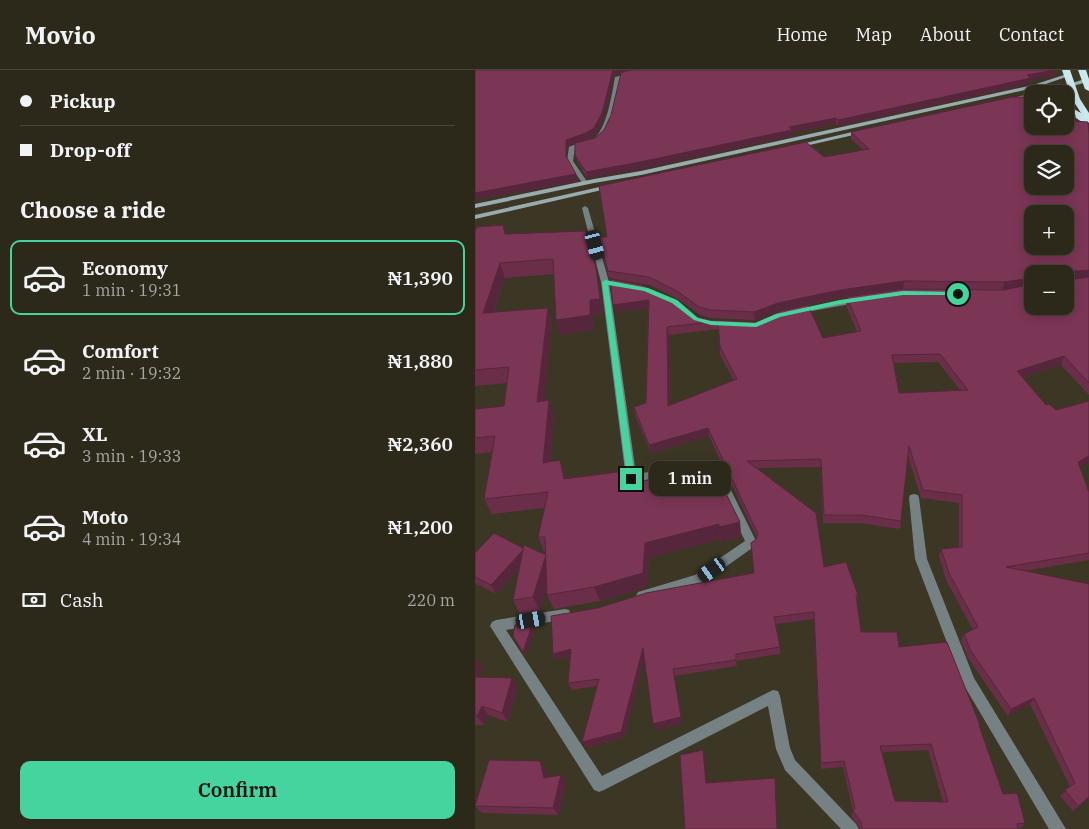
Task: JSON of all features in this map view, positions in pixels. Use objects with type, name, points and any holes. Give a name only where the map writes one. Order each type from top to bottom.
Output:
[{"type":"highway","points":[[1066,73],[1070,85]]},
{"type":"highway","points":[[1074,93],[1089,122]]},
{"type":"highway","points":[[1008,100],[1024,100]]},
{"type":"highway","points":[[1074,112],[1089,122]]},
{"type":"main road","points":[[475,206],[641,173],[1034,86],[1066,73]]},
{"type":"main road","points":[[1070,85],[1086,78]]},
{"type":"main road","points":[[999,102],[1024,97]]},
{"type":"main road","points":[[635,182],[874,129]]},
{"type":"main road","points":[[475,217],[617,186]]},
{"type":"street","points":[[585,183],[570,161],[572,147],[595,141],[603,132],[618,76],[643,72]]},
{"type":"street","points":[[585,208],[609,283],[631,479],[714,466],[751,543],[699,579],[627,600]]},
{"type":"street","points":[[787,314],[869,298]]},
{"type":"street","points":[[914,498],[921,559],[969,682],[1058,829]]},
{"type":"street","points":[[581,611],[496,626],[599,785],[773,696],[783,749],[790,765],[851,829]]},
{"type":"building","points":[[475,70],[613,70],[602,113],[594,128],[566,140],[566,156],[576,174],[475,193]]},
{"type":"building","points":[[635,70],[1055,70],[1027,75],[1031,78],[838,120],[836,118],[789,127],[792,130],[586,172],[575,155],[575,143],[595,138],[604,130],[611,115],[621,73]]},
{"type":"building","points":[[1012,97],[1024,97],[1024,135],[1074,135],[1074,115],[1075,121],[1088,122],[1089,270],[1074,271],[1074,265],[1024,265],[1024,279],[1004,282],[904,281],[840,290],[778,303],[754,312],[711,310],[699,307],[677,291],[649,277],[608,271],[599,237],[607,237],[599,186],[806,142],[824,157],[869,149],[851,132]]},
{"type":"building","points":[[503,225],[505,234],[586,231],[596,268],[600,299],[590,300],[590,315],[556,320],[553,259],[500,263],[483,313],[548,308],[537,402],[549,400],[543,463],[560,460],[564,479],[626,471],[627,484],[668,476],[668,466],[710,461],[740,522],[719,527],[719,524],[645,543],[643,573],[594,587],[547,595],[545,537],[538,537],[548,492],[484,499],[495,436],[475,438],[475,409],[504,406],[509,367],[475,370],[475,231],[477,227]]},
{"type":"building","points":[[1089,277],[1089,383],[1064,356],[1017,371],[1046,405],[1049,404],[1056,410],[1089,401],[1089,456],[1078,462],[1089,492],[1089,553],[1006,567],[1089,584],[1089,797],[1078,806],[1065,790],[1075,783],[1034,698],[1011,709],[971,651],[964,634],[978,627],[949,573],[941,549],[962,547],[962,495],[923,490],[909,446],[901,521],[861,515],[824,515],[821,459],[747,461],[816,513],[824,567],[846,562],[858,595],[856,595],[861,632],[897,632],[899,647],[947,642],[980,725],[1003,794],[1017,793],[1025,823],[1017,824],[1018,829],[864,829],[861,826],[862,823],[853,811],[855,808],[844,761],[821,763],[814,612],[774,617],[780,647],[736,654],[736,660],[673,669],[681,717],[653,724],[643,648],[621,732],[582,742],[599,679],[568,683],[571,649],[553,654],[551,616],[598,608],[646,593],[754,573],[751,543],[758,534],[708,428],[649,445],[634,407],[646,403],[649,300],[613,305],[610,279],[642,285],[669,298],[691,315],[710,320],[756,322],[781,311],[808,305],[823,338],[861,331],[847,297],[904,289],[1004,290],[1024,286],[1024,315],[1074,315],[1074,279]],"holes":[[[718,321],[720,347],[737,379],[668,406],[667,327]],[[940,354],[968,390],[899,393],[892,355]],[[931,744],[948,802],[895,801],[880,746]]]},
{"type":"building","points":[[494,533],[523,548],[523,550],[491,585],[475,577],[475,553]]},
{"type":"building","points":[[524,545],[546,555],[533,597],[513,600]]},
{"type":"building","points":[[533,622],[523,652],[513,636],[515,625]]},
{"type":"building","points":[[475,677],[512,678],[502,713],[482,706],[477,716],[475,716]]},
{"type":"building","points":[[703,750],[706,783],[775,778],[777,829],[685,829],[680,755]]},
{"type":"building","points":[[489,760],[540,761],[544,778],[561,775],[553,808],[475,806]]},
{"type":"route","points":[[631,479],[628,442],[605,282],[646,289],[674,302],[696,319],[711,323],[756,325],[778,316],[840,302],[903,293],[958,294]]}]
